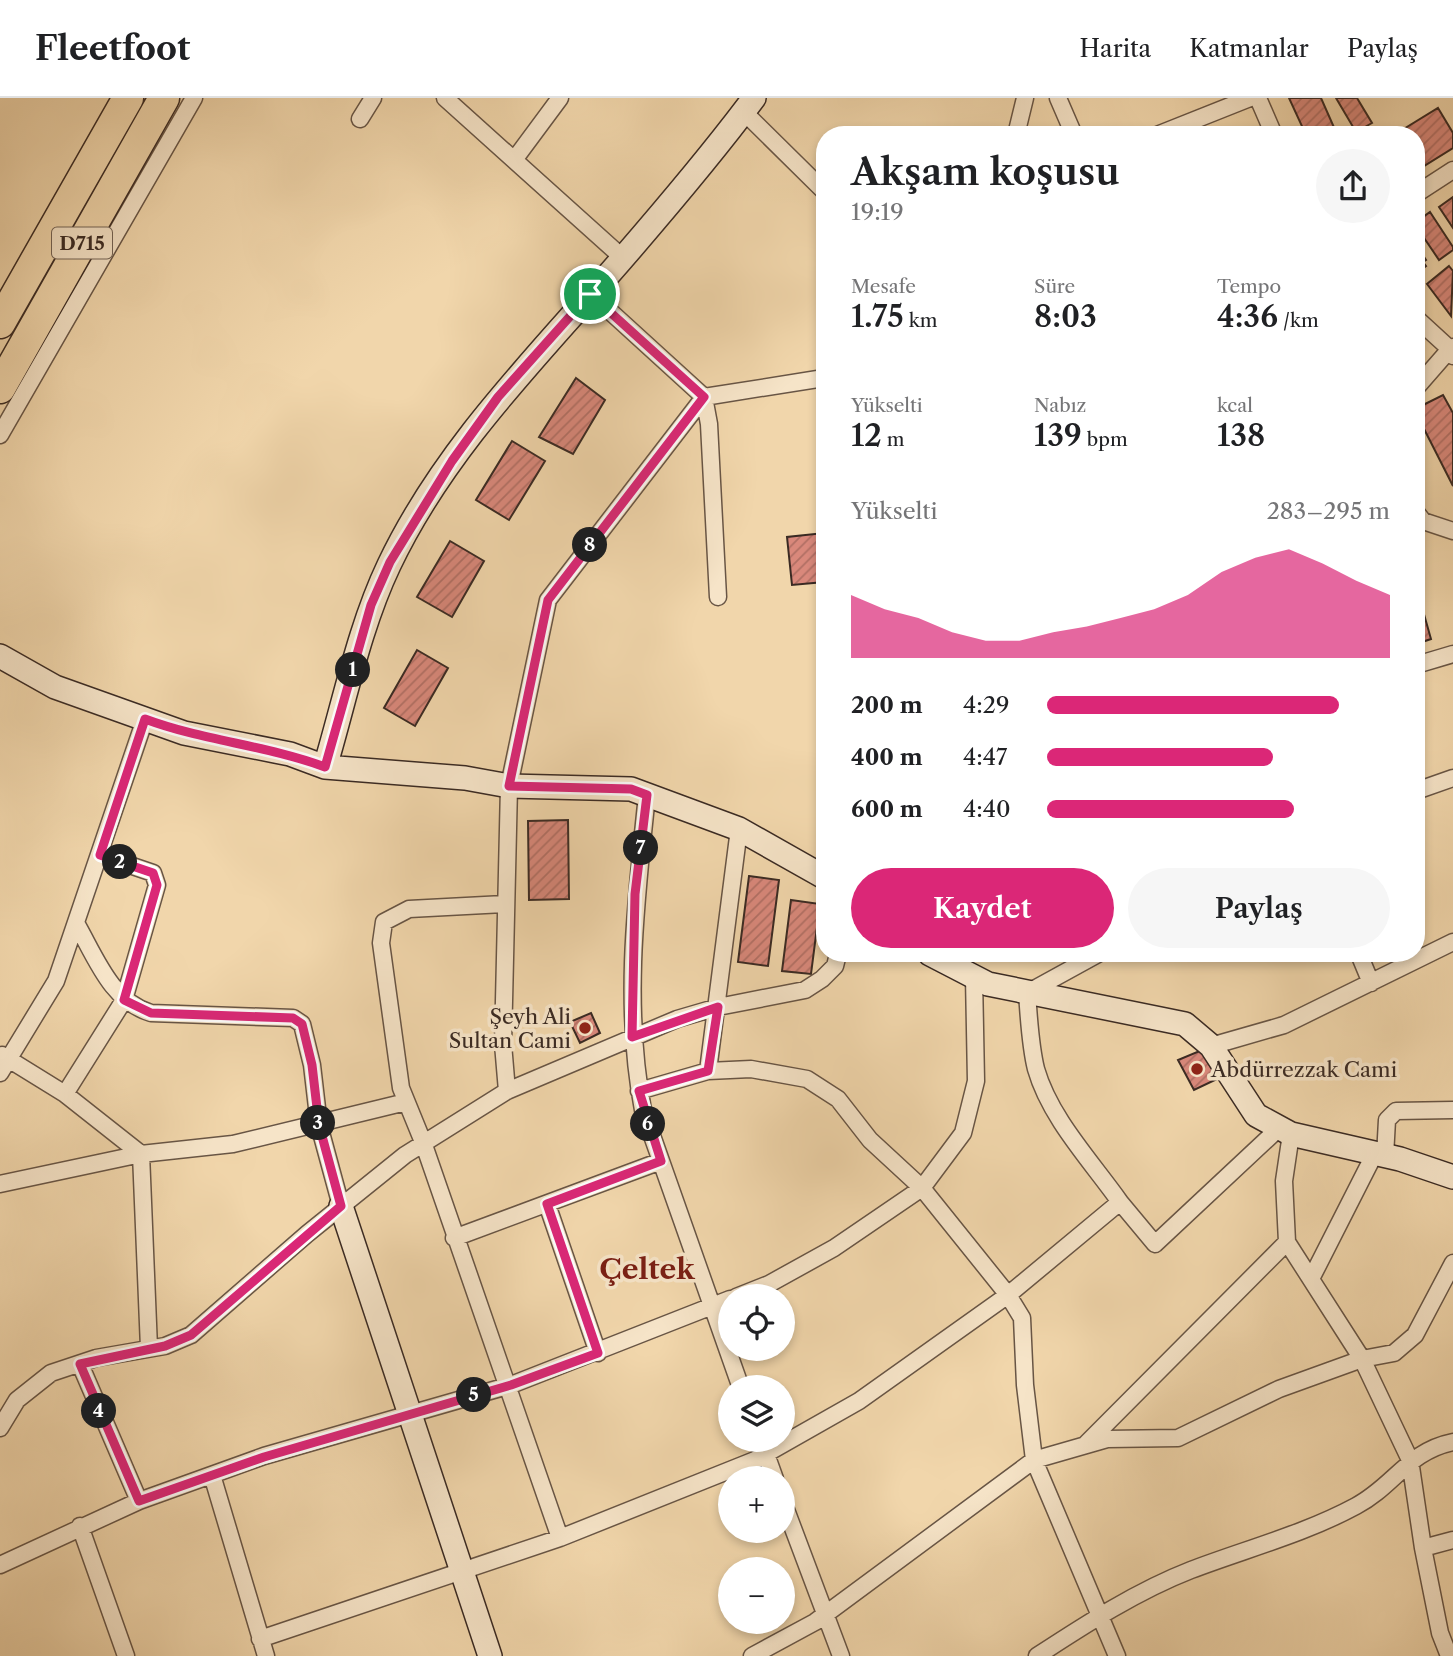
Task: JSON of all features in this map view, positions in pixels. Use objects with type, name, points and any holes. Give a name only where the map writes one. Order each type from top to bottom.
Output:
[{"type":"highway","name":"D715","points":[[0,323],[128,98]]},
{"type":"highway","name":"D715","points":[[0,388],[164,98]]},
{"type":"street","points":[[0,435],[194,98]]},
{"type":"street","points":[[360,119],[373,98]]},
{"type":"street","points":[[444,98],[623,258]]},
{"type":"street","points":[[514,160],[560,98]]},
{"type":"street","points":[[1018,126],[1025,98]]},
{"type":"street","points":[[1058,98],[1070,126]]},
{"type":"street","points":[[1180,126],[1250,98]]},
{"type":"street","points":[[1258,98],[1270,126]]},
{"type":"street","points":[[325,767],[371,605],[390,562],[452,461],[498,397],[623,258],[749,105],[816,179]]},
{"type":"street","points":[[1425,188],[1453,170]]},
{"type":"street","points":[[590,294],[704,397],[709,424],[718,597]]},
{"type":"street","points":[[1425,326],[1452,351],[1425,379]]},
{"type":"street","points":[[507,1091],[503,1044],[509,786],[548,600],[704,397],[816,380]]},
{"type":"street","points":[[1425,522],[1453,531]]},
{"type":"street","points":[[1425,662],[1453,654]]},
{"type":"street","points":[[0,656],[55,687],[184,733],[290,754],[325,767],[465,778],[509,786],[631,789],[739,829],[816,872]]},
{"type":"street","points":[[145,719],[56,981],[3,1062],[65,1094],[141,1154],[149,1349]]},
{"type":"street","points":[[1425,788],[1453,779]]},
{"type":"street","points":[[647,795],[635,894],[632,1037],[639,1091],[736,1375]]},
{"type":"street","points":[[708,1071],[739,829]]},
{"type":"street","points":[[65,1094],[124,1000],[157,885],[153,873],[100,855]]},
{"type":"street","points":[[505,904],[409,909],[384,922],[381,943],[401,1088],[424,1142],[454,1238],[560,1538]]},
{"type":"street","points":[[76,923],[112,987],[124,1000],[151,1013],[293,1018],[302,1024],[307,1041],[319,1125],[341,1206],[490,1656]]},
{"type":"street","points":[[1425,956],[1453,942]]},
{"type":"street","points":[[0,1427],[17,1400],[51,1373],[149,1349],[191,1335],[341,1206],[424,1142],[507,1091],[632,1037],[718,1007],[805,989],[822,979],[836,962]]},
{"type":"street","points":[[950,962],[988,984],[1185,1024],[1211,1046],[1256,1115],[1284,1131],[1380,1154],[1453,1177]]},
{"type":"street","points":[[1027,993],[1083,962]]},
{"type":"street","points":[[1362,962],[1371,983]]},
{"type":"street","points":[[1211,1046],[1284,1025],[1413,962]]},
{"type":"street","points":[[767,1284],[834,1248],[922,1188],[963,1133],[976,1081],[974,977]]},
{"type":"street","points":[[1027,993],[1035,1066],[1051,1103],[1120,1202],[1155,1244],[1284,1131]]},
{"type":"street","points":[[639,1091],[708,1071],[751,1069],[807,1079],[838,1099],[870,1140],[922,1188],[1008,1295],[1022,1318],[1025,1385],[1034,1460],[1098,1617],[1117,1656]]},
{"type":"street","points":[[0,1172],[7,1183],[141,1154],[233,1144],[406,1102]]},
{"type":"street","points":[[1312,1278],[1380,1154],[1387,1119],[1396,1111],[1453,1110]]},
{"type":"street","points":[[1284,1131],[1287,1242],[1362,1359],[1410,1460],[1423,1548],[1440,1633],[1449,1656]]},
{"type":"street","points":[[454,1238],[661,1161]]},
{"type":"street","points":[[795,1432],[859,1401],[1008,1295],[1120,1202]]},
{"type":"street","points":[[547,1204],[598,1353]]},
{"type":"street","points":[[1084,1446],[1287,1242]]},
{"type":"street","points":[[752,1656],[825,1615],[1034,1460],[1107,1439],[1178,1438],[1279,1389],[1362,1359],[1394,1353],[1415,1335],[1453,1263]]},
{"type":"street","points":[[0,1565],[139,1501],[212,1475],[507,1386],[598,1353],[718,1304]]},
{"type":"street","points":[[80,1364],[139,1501]]},
{"type":"street","points":[[1037,1656],[1098,1617],[1189,1571],[1310,1527],[1357,1506],[1381,1490],[1410,1460],[1430,1449],[1453,1442]]},
{"type":"street","points":[[260,1639],[560,1538],[752,1452]]},
{"type":"street","points":[[212,1475],[266,1656]]},
{"type":"street","points":[[80,1527],[126,1656]]},
{"type":"street","points":[[795,1534],[841,1656]]},
{"type":"street","points":[[1423,1548],[1453,1540]]},
{"type":"building","points":[[1289,98],[1321,98],[1333,126],[1302,126]]},
{"type":"building","points":[[1336,98],[1357,98],[1372,123],[1367,126],[1352,126]]},
{"type":"building","points":[[1438,108],[1453,133],[1453,148],[1425,165],[1425,126],[1409,126]]},
{"type":"building","points":[[1453,197],[1453,228],[1439,207]]},
{"type":"building","points":[[1430,212],[1453,247],[1453,250],[1439,260],[1425,239],[1425,216]]},
{"type":"building","points":[[1449,266],[1453,271],[1451,316],[1427,284]]},
{"type":"building","points":[[576,378],[605,400],[573,454],[539,437]]},
{"type":"building","points":[[1443,395],[1453,413],[1453,486],[1425,431],[1425,404]]},
{"type":"building","points":[[512,441],[545,461],[509,520],[476,500]]},
{"type":"building","points":[[816,534],[816,583],[792,585],[787,537]]},
{"type":"building","points":[[450,541],[484,561],[452,617],[417,597]]},
{"type":"building","points":[[1425,618],[1431,639],[1425,641]]},
{"type":"building","points":[[417,650],[448,668],[415,726],[384,708]]},
{"type":"building","points":[[568,820],[569,899],[529,900],[528,821]]},
{"type":"building","points":[[749,876],[779,880],[768,966],[738,962]]},
{"type":"building","points":[[791,900],[816,903],[816,935],[811,974],[782,971]]},
{"type":"building","name":"Şeyh Ali Sultan Cami","points":[[591,1013],[600,1033],[580,1043],[570,1022]]},
{"type":"building","name":"Abdürrezzak Cami","points":[[1202,1050],[1217,1079],[1194,1090],[1178,1060]]},
{"type":"place","name":"Şeyh Ali Sultan Cami","points":[[585,1028]]},
{"type":"place","name":"Abdürrezzak Cami","points":[[1197,1069]]},
{"type":"district","name":"Çeltek","points":[[647,1269]]},
{"type":"route","points":[[590,294],[704,397],[548,600],[509,786],[631,789],[647,795],[635,894],[632,1037],[677,1019],[718,1007],[708,1071],[639,1091],[661,1161],[547,1204],[598,1353],[511,1385],[264,1457],[139,1501],[80,1364],[96,1358],[165,1346],[191,1335],[341,1206],[319,1125],[312,1065],[302,1024],[293,1018],[151,1013],[137,1009],[124,1000],[157,885],[153,873],[100,855],[145,719],[184,733],[290,754],[325,767],[371,605],[390,562],[452,461],[498,397],[590,294]]}]
